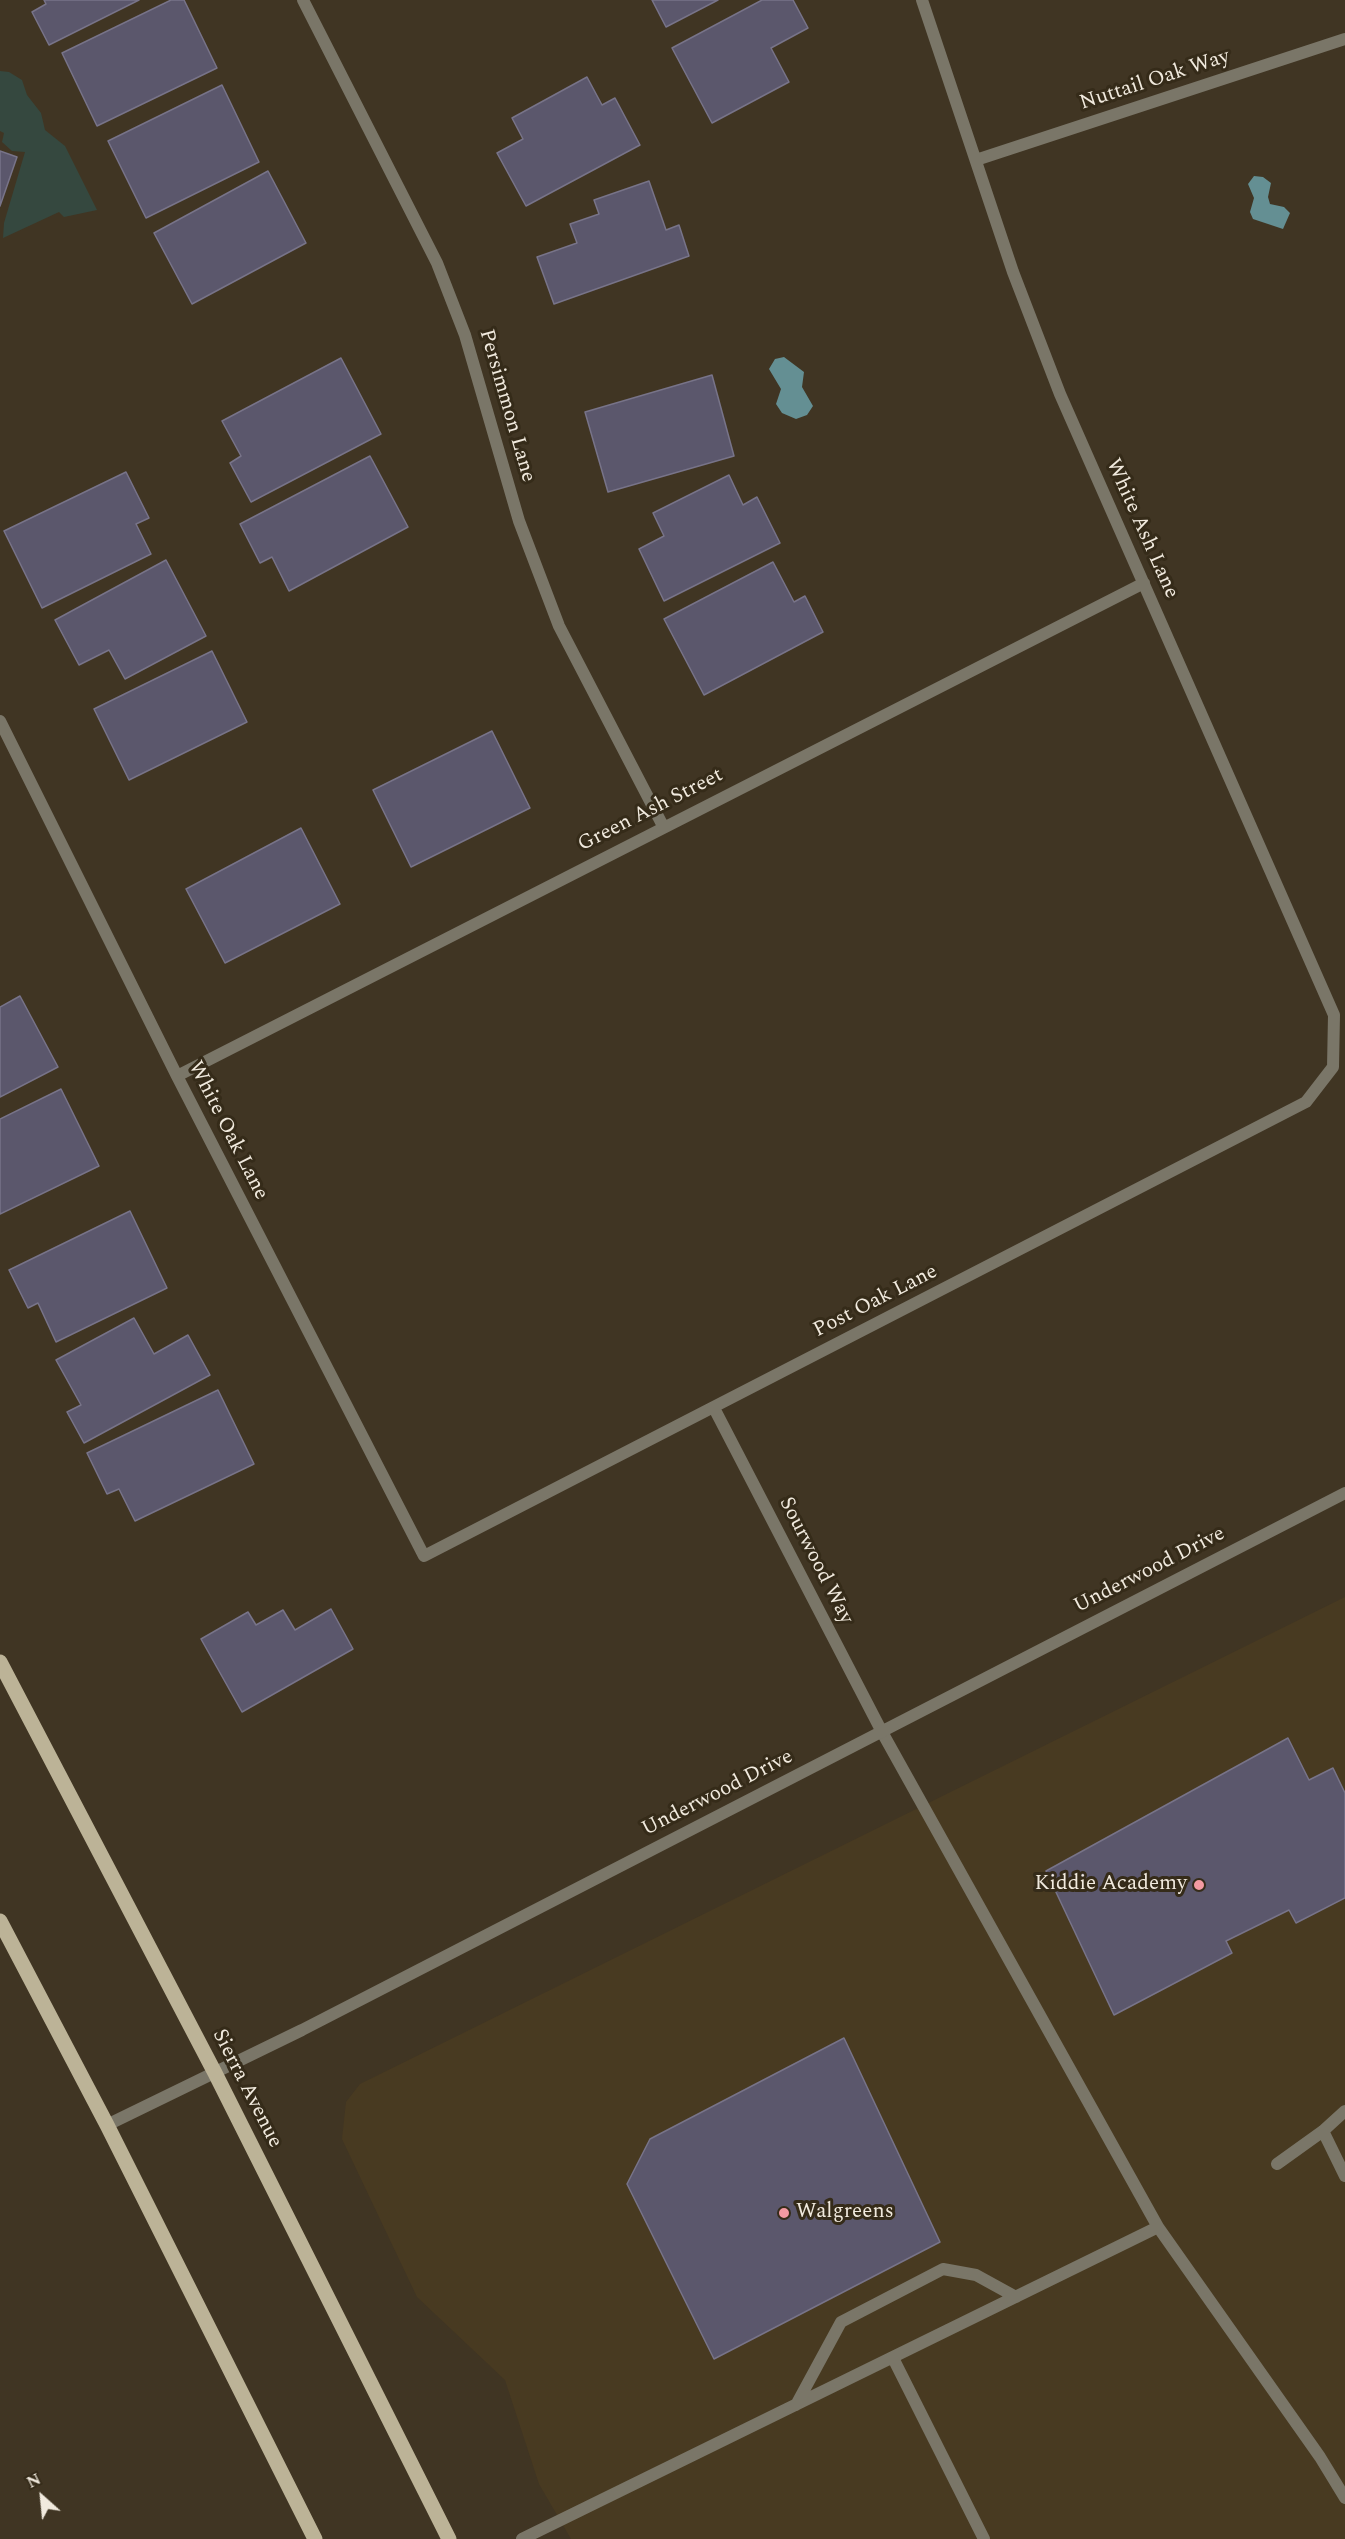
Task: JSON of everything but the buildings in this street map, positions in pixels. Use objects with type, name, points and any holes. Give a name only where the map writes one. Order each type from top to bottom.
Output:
[{"type":"main road","name":"Sierra Avenue","points":[[0,1662],[215,2073],[449,2539]]},
{"type":"main road","points":[[0,1921],[107,2125],[315,2539]]},
{"type":"street","name":"Persimmon Lane","points":[[303,0],[437,263],[465,336],[519,521],[559,626],[663,826]]},
{"type":"street","name":"White Ash Lane","points":[[922,0],[1030,321],[1060,394],[1334,1015],[1333,1067]]},
{"type":"street","name":"Nuttail Oak Way","points":[[976,160],[1345,39]]},
{"type":"street","name":"Green Ash Street","points":[[177,1077],[663,826],[1144,583]]},
{"type":"street","name":"White Oak Lane","points":[[0,721],[177,1077],[424,1556]]},
{"type":"street","name":"Post Oak Lane","points":[[424,1556],[1306,1102],[1333,1067]]},
{"type":"street","name":"Sourwood Way","points":[[714,1408],[882,1732],[1158,2228],[1320,2457],[1345,2498]]},
{"type":"street","name":"Underwood Drive","points":[[107,2125],[215,2073],[1345,1493]]},
{"type":"street","points":[[1277,2164],[1323,2131],[1345,2111]]},
{"type":"street","points":[[1323,2131],[1345,2176]]},
{"type":"street","points":[[522,2539],[1158,2228]]},
{"type":"street","points":[[796,2405],[841,2322],[943,2269],[976,2275],[1016,2297]]},
{"type":"street","points":[[893,2358],[984,2539]]},
{"type":"shaded area","points":[[1345,1597],[1345,2539],[571,2539],[539,2484],[505,2380],[417,2297],[342,2139],[346,2102],[360,2084]]},
{"type":"green space","points":[[0,71],[9,72],[22,80],[27,95],[41,113],[45,130],[65,146],[97,210],[64,217],[59,212],[3,238],[4,223],[25,152],[12,151],[2,142],[4,133],[0,131]]},
{"type":"water","points":[[1254,176],[1263,177],[1271,183],[1268,197],[1270,204],[1284,207],[1290,213],[1283,229],[1253,219],[1250,212],[1254,198],[1248,184]]},
{"type":"water","points":[[784,357],[804,372],[802,387],[813,406],[807,415],[796,419],[782,413],[776,404],[781,389],[769,369],[775,359]]},
{"type":"place","name":"Kiddie Academy","points":[[1199,1885]]},
{"type":"place","name":"Walgreens","points":[[784,2213]]}]
